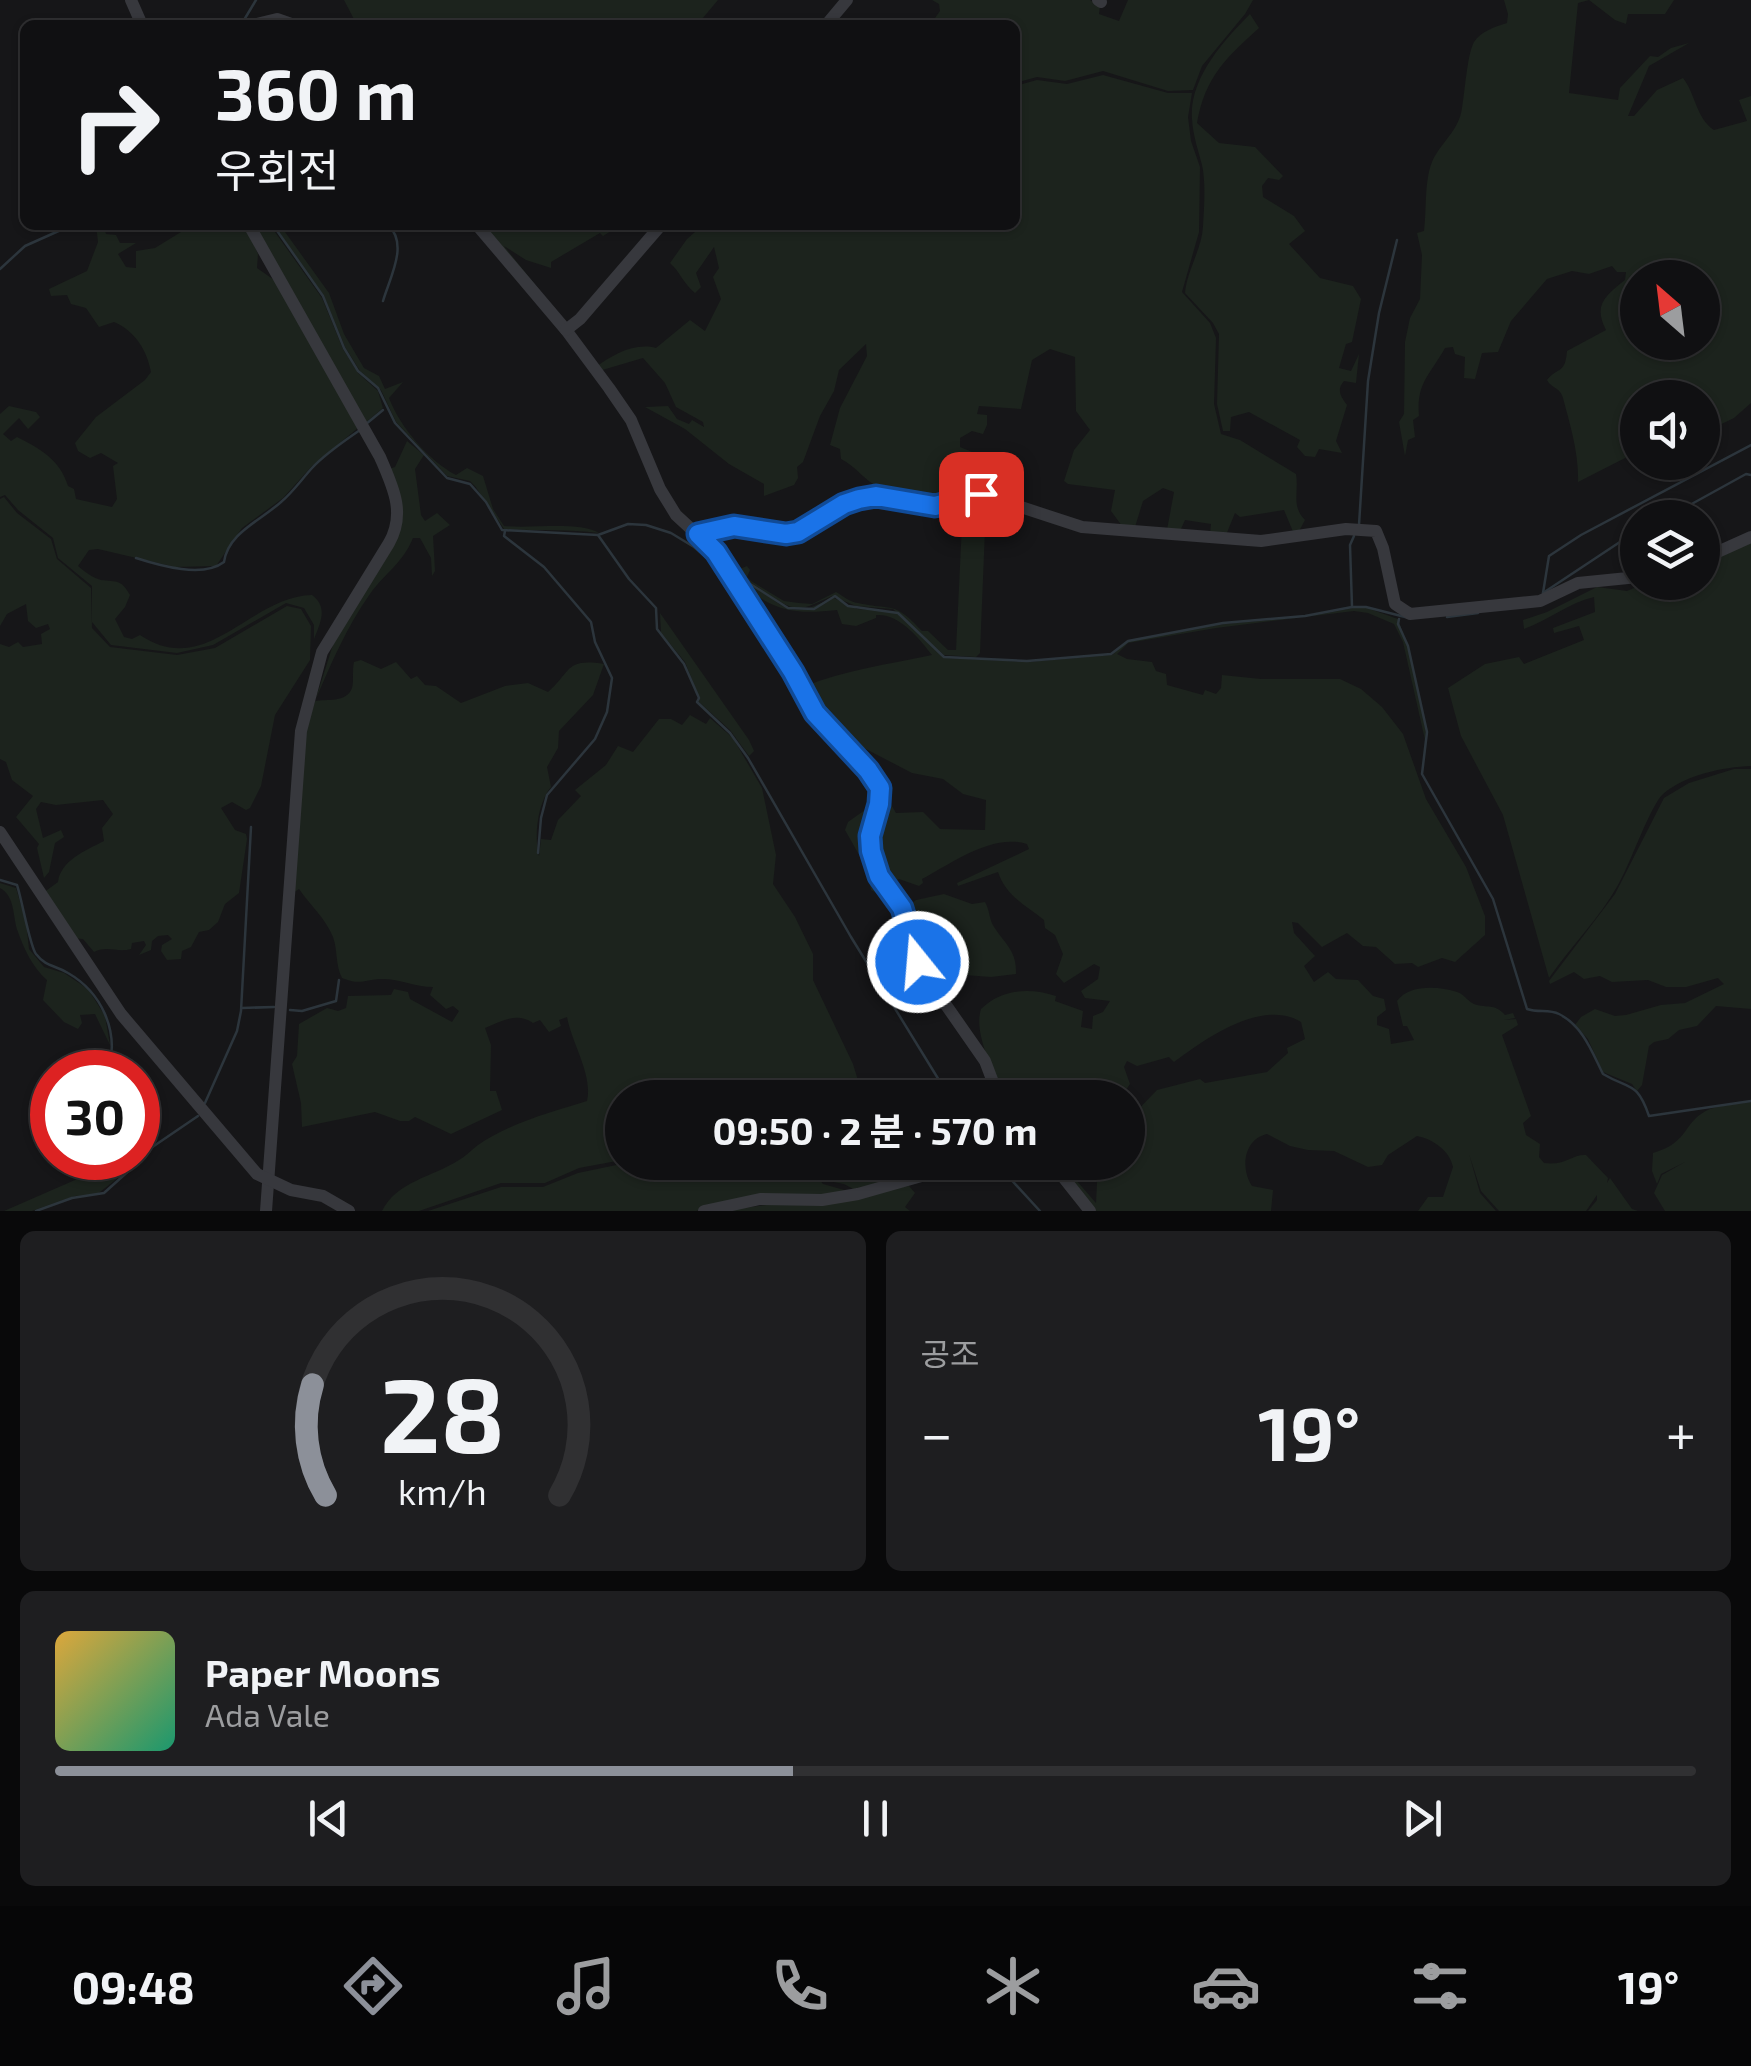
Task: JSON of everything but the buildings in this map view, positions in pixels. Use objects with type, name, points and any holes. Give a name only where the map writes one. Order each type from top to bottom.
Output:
[{"type":"street","points":[[830,20],[847,0]]},
{"type":"street","points":[[252,230],[380,457],[392,485],[398,515],[397,529],[389,544],[322,652],[305,713],[266,1211]]},
{"type":"street","points":[[481,230],[566,330],[631,420],[660,489],[676,515],[716,552],[824,726],[868,770],[880,788],[870,836],[879,876],[902,908],[923,972],[985,1062],[992,1080]]},
{"type":"street","points":[[566,330],[657,230]]},
{"type":"street","points":[[698,534],[734,526],[786,534],[798,532],[844,504],[876,496],[935,506],[981,494],[1082,527],[1260,541],[1370,529],[1376,531],[1383,548],[1395,604],[1410,614],[1540,601],[1578,583],[1620,580]]},
{"type":"street","points":[[1720,551],[1751,537]]},
{"type":"street","points":[[0,832],[138,1036],[256,1174],[269,1182],[323,1196],[349,1211]]},
{"type":"street","points":[[704,1211],[760,1199],[822,1200],[910,1180]]},
{"type":"street","points":[[1064,1180],[1090,1211]]},
{"type":"shaded area","points":[[344,0],[718,0],[701,20],[354,20]]},
{"type":"shaded area","points":[[932,0],[1090,0],[1100,6],[1099,14],[1119,21],[1128,0],[1253,0],[1202,66],[1193,90],[1168,91],[1103,71],[1065,81],[1037,77],[1020,82],[1020,20],[934,20],[940,11],[939,4]]},
{"type":"shaded area","points":[[1504,0],[1589,0],[1578,3],[1569,93],[1618,100],[1620,88],[1650,56],[1658,57],[1689,43],[1649,66],[1628,116],[1634,116],[1657,90],[1683,78],[1703,119],[1714,130],[1747,121],[1739,100],[1751,96],[1751,403],[1720,425],[1720,380],[1620,380],[1620,461],[1578,482],[1576,450],[1563,398],[1547,380],[1563,367],[1567,351],[1606,330],[1601,307],[1620,284],[1620,360],[1720,360],[1720,260],[1620,260],[1620,272],[1612,266],[1589,274],[1572,271],[1547,279],[1511,321],[1498,352],[1482,353],[1475,379],[1464,378],[1465,357],[1455,354],[1453,347],[1445,348],[1422,387],[1419,416],[1413,420],[1415,437],[1408,440],[1405,456],[1399,422],[1404,414],[1405,342],[1410,318],[1420,299],[1422,255],[1417,233],[1424,231],[1429,170],[1460,116],[1474,42],[1484,32],[1507,23]]},
{"type":"shaded area","points":[[1589,0],[1674,0],[1665,14],[1628,14],[1626,24]]},
{"type":"shaded area","points":[[1250,14],[1259,28],[1211,81],[1197,123],[1219,143],[1255,147],[1283,176],[1279,180],[1268,178],[1262,186],[1263,197],[1294,216],[1305,231],[1289,244],[1320,278],[1353,286],[1361,299],[1352,342],[1346,344],[1339,368],[1351,371],[1359,354],[1356,383],[1344,381],[1340,387],[1347,405],[1336,441],[1342,453],[1319,449],[1315,457],[1305,456],[1297,447],[1300,440],[1249,412],[1231,417],[1230,431],[1223,431],[1217,404],[1219,334],[1185,293],[1202,235],[1204,204],[1203,172],[1192,119],[1196,90],[1210,62]]},
{"type":"shaded area","points":[[1103,75],[1168,93],[1192,93],[1188,117],[1200,167],[1199,232],[1182,292],[1210,323],[1216,338],[1214,404],[1221,434],[1240,440],[1296,474],[1297,504],[1305,520],[1298,533],[1294,534],[1284,510],[1240,517],[1235,513],[1226,535],[1210,534],[1211,524],[1185,520],[1180,531],[1167,530],[1174,492],[1163,488],[1143,501],[1135,527],[1122,526],[1111,511],[1115,490],[1064,481],[1074,450],[1090,430],[1076,411],[1075,357],[1050,349],[1032,360],[1021,409],[979,406],[977,414],[987,415],[983,434],[972,431],[960,438],[960,447],[977,454],[975,461],[957,469],[944,468],[941,479],[955,483],[955,487],[986,486],[995,490],[994,494],[949,498],[900,495],[885,490],[841,459],[840,449],[830,445],[840,408],[867,356],[866,344],[839,370],[834,391],[803,462],[797,467],[794,485],[764,496],[764,484],[729,464],[685,429],[645,407],[668,406],[677,419],[689,424],[692,420],[704,427],[703,422],[676,407],[665,383],[643,358],[599,371],[596,367],[632,348],[656,348],[690,320],[705,331],[721,299],[713,277],[719,268],[714,247],[696,273],[701,287],[695,293],[670,263],[697,230],[1020,230],[1020,85],[1037,80],[1067,84]]},
{"type":"shaded area","points":[[97,230],[105,230],[106,234],[116,235],[120,243],[136,243],[118,254],[126,267],[136,268],[136,251],[155,248],[181,232],[248,230],[258,254],[257,268],[277,282],[358,428],[312,466],[283,498],[242,528],[216,566],[175,567],[98,549],[89,550],[78,566],[95,578],[118,582],[127,590],[130,595],[115,619],[124,637],[140,635],[164,646],[186,648],[228,632],[268,608],[312,595],[322,610],[314,639],[314,625],[304,608],[286,603],[213,645],[177,653],[111,645],[92,622],[92,586],[58,558],[53,538],[5,495],[0,497],[0,414],[9,406],[36,412],[40,417],[28,429],[19,418],[3,434],[11,441],[17,437],[48,456],[74,489],[76,499],[112,507],[117,499],[113,466],[118,463],[101,453],[90,458],[78,451],[75,443],[96,417],[145,380],[151,372],[149,364],[139,342],[128,331],[114,322],[99,327],[86,308],[71,304],[67,295],[51,296],[49,289],[87,271],[98,242]]},
{"type":"shaded area","points":[[256,230],[274,230],[322,298],[343,349],[358,373],[378,391],[383,408],[364,424]]},
{"type":"shaded area","points":[[278,230],[284,230],[329,293],[344,334],[364,368],[379,376],[385,389],[403,382],[389,398],[400,420],[446,469],[456,475],[467,468],[483,476],[493,509],[504,526],[568,526],[599,533],[504,529],[470,481],[447,476],[396,422],[381,390],[360,371],[345,347],[324,296]]},
{"type":"shaded area","points":[[483,230],[613,230],[603,236],[600,233],[551,262],[551,268],[526,260],[504,246],[563,319]]},
{"type":"shaded area","points":[[407,441],[424,455],[415,469],[421,515],[425,521],[437,513],[450,525],[433,536],[435,571],[432,576],[431,558],[420,538],[413,538],[354,620],[316,700],[337,632],[398,532],[389,469],[395,467]]},
{"type":"shaded area","points":[[4,497],[17,513],[51,539],[57,559],[91,588],[92,628],[110,647],[177,655],[215,648],[287,606],[301,609],[311,626],[310,660],[275,715],[261,786],[250,808],[246,810],[232,802],[221,808],[235,830],[246,834],[239,893],[225,904],[218,922],[199,932],[191,947],[182,951],[181,959],[167,960],[161,951],[162,945],[172,939],[168,935],[158,936],[152,941],[151,950],[139,955],[146,945],[144,941],[132,943],[131,949],[94,952],[83,939],[72,938],[43,893],[58,882],[69,862],[104,841],[102,828],[113,814],[103,800],[56,805],[41,802],[36,809],[43,838],[61,830],[64,837],[55,843],[44,878],[39,844],[16,817],[33,796],[12,780],[6,762],[0,759],[0,644],[42,644],[41,634],[50,629],[48,624],[36,628],[28,621],[26,604],[7,614],[0,626],[0,499]]},
{"type":"shaded area","points":[[964,500],[992,500],[986,505],[980,653],[976,657],[944,655],[893,609],[856,606],[832,596],[812,605],[799,608],[766,593],[792,609],[807,608],[834,598],[857,609],[891,611],[946,658],[1027,662],[1112,655],[1128,641],[1223,624],[1304,617],[1128,643],[1117,654],[1152,662],[1156,671],[1166,674],[1167,685],[1203,695],[1205,690],[1216,694],[1222,675],[1340,679],[1361,689],[1382,707],[1403,734],[1426,799],[1466,867],[1485,916],[1485,935],[1455,962],[1442,958],[1418,967],[1412,963],[1395,964],[1376,947],[1363,946],[1347,933],[1322,947],[1298,923],[1292,922],[1294,933],[1315,956],[1304,966],[1314,982],[1328,972],[1336,979],[1358,980],[1373,996],[1384,999],[1386,1010],[1377,1017],[1377,1025],[1389,1029],[1391,1044],[1414,1040],[1407,1026],[1403,1026],[1397,1001],[1417,989],[1450,990],[1474,1004],[1495,1008],[1505,1015],[1513,1013],[1515,1018],[1504,1020],[1516,1019],[1518,1025],[1502,1035],[1531,1116],[1523,1123],[1526,1135],[1540,1144],[1539,1157],[1544,1163],[1552,1163],[1586,1155],[1608,1178],[1607,1183],[1610,1178],[1632,1209],[1638,1211],[1588,1211],[1597,1195],[1586,1211],[1499,1211],[1481,1191],[1469,1154],[1480,1193],[1496,1211],[1418,1211],[1428,1197],[1443,1197],[1453,1167],[1445,1151],[1429,1140],[1417,1136],[1388,1155],[1382,1165],[1368,1167],[1334,1151],[1290,1146],[1267,1134],[1253,1142],[1245,1163],[1252,1186],[1273,1190],[1271,1211],[1095,1211],[1069,1180],[1076,1180],[1096,1203],[1097,1180],[1145,1180],[1145,1102],[1157,1090],[1200,1079],[1205,1083],[1267,1072],[1288,1053],[1287,1048],[1305,1039],[1301,1022],[1269,1015],[1234,1024],[1174,1062],[1169,1057],[1137,1066],[1127,1061],[1124,1067],[1129,1080],[995,1080],[982,1040],[981,1009],[1007,994],[1046,993],[1056,996],[1055,1001],[1083,1011],[1081,1027],[1092,1029],[1093,1016],[1103,1012],[1110,1001],[1085,998],[1081,991],[1098,979],[1100,967],[1094,964],[1064,983],[1056,974],[1063,954],[1055,935],[1045,928],[1044,920],[1011,894],[998,872],[958,886],[957,883],[1029,849],[1027,844],[986,846],[922,879],[919,886],[899,879],[888,885],[872,850],[881,802],[889,801],[896,813],[923,812],[940,829],[985,830],[986,800],[963,794],[943,779],[912,773],[862,747],[847,747],[803,687],[851,672],[932,655],[908,628],[884,615],[856,626],[842,624],[837,610],[804,612],[778,607],[766,601],[729,572],[765,592],[729,568],[706,540],[708,536],[731,565],[740,569],[747,566],[751,581],[784,601],[812,604],[836,592],[855,602],[893,608],[948,650],[956,650],[962,524],[955,523],[952,516],[959,513]]},
{"type":"shaded area","points":[[1751,539],[1751,766],[1705,773],[1663,794],[1610,897],[1549,978],[1503,815],[1461,736],[1448,688],[1485,664],[1519,657],[1524,664],[1584,640],[1579,626],[1554,633],[1553,628],[1595,612],[1594,597],[1524,629],[1523,620],[1597,587],[1620,590],[1620,600],[1720,600],[1720,553]]},
{"type":"shaded area","points":[[1367,608],[1398,619],[1408,647],[1425,740],[1403,642],[1394,624],[1354,611],[1307,617]]},
{"type":"shaded area","points":[[660,613],[749,740],[754,751],[749,756],[730,730],[699,702],[685,662],[661,633]]},
{"type":"shaded area","points":[[361,660],[381,669],[396,662],[411,679],[417,676],[425,685],[436,686],[461,703],[505,686],[528,683],[548,692],[575,665],[604,664],[593,695],[559,731],[558,748],[547,767],[551,787],[538,821],[539,856],[541,839],[551,840],[558,820],[581,796],[575,790],[606,765],[618,746],[633,752],[659,719],[671,719],[682,725],[690,715],[706,724],[710,718],[733,738],[762,788],[776,855],[773,884],[813,954],[813,980],[858,1080],[605,1080],[605,1163],[579,1168],[545,1183],[501,1183],[419,1211],[382,1211],[406,1186],[459,1160],[503,1130],[587,1101],[587,1081],[567,1017],[559,1020],[561,1026],[549,1032],[540,1020],[533,1023],[509,1019],[485,1028],[491,1045],[490,1091],[496,1091],[502,1110],[451,1134],[415,1117],[400,1121],[375,1112],[302,1127],[292,1064],[297,1056],[299,1024],[327,1008],[346,1008],[348,996],[391,995],[394,989],[408,992],[410,999],[452,1022],[459,1011],[453,1006],[446,1009],[430,995],[433,987],[389,979],[358,982],[342,978],[330,930],[299,889],[293,893],[305,733],[315,701],[341,698],[349,693],[354,662]]},
{"type":"shaded area","points":[[813,719],[868,775],[877,795],[867,837],[944,1008],[909,962],[907,941],[895,909],[889,900],[871,890],[866,867],[845,830],[848,822],[872,805],[869,791]]},
{"type":"shaded area","points":[[1734,769],[1751,769],[1751,1009],[1716,1006],[1697,1026],[1654,1042],[1649,1046],[1642,1085],[1637,1091],[1632,1084],[1603,1072],[1588,1039],[1575,1025],[1581,1017],[1595,1009],[1615,1016],[1685,1003],[1724,984],[1718,978],[1686,987],[1666,987],[1648,980],[1612,982],[1600,976],[1584,979],[1574,972],[1550,984],[1549,981],[1615,894],[1664,798],[1689,783]]},
{"type":"shaded area","points":[[0,883],[16,888],[29,949],[44,967],[64,973],[88,989],[105,1016],[110,1045],[95,1014],[80,1015],[82,1023],[78,1029],[64,1022],[43,1000],[47,980],[26,951],[11,902]]},
{"type":"shaded area","points":[[944,894],[972,904],[985,902],[992,924],[1012,954],[1016,974],[951,974],[918,956],[904,910],[916,900]]},
{"type":"shaded area","points":[[1751,1102],[1751,1211],[1665,1211],[1654,1193],[1662,1175],[1685,1162],[1661,1174],[1657,1184],[1652,1171],[1653,1153],[1674,1143],[1695,1119],[1710,1109]]},
{"type":"shaded area","points":[[605,1167],[605,1180],[820,1180],[851,1192],[824,1197],[739,1199],[696,1211],[428,1211],[501,1187],[543,1187]]},
{"type":"shaded area","points":[[75,1180],[115,1180],[96,1195],[75,1196],[32,1211],[4,1211]]},
{"type":"shaded area","points":[[823,1180],[887,1180],[890,1184],[859,1192]]},
{"type":"shaded area","points":[[909,1186],[915,1193],[905,1207],[910,1211],[721,1211]]},
{"type":"waterway","points":[[244,20],[256,0]]},
{"type":"waterway","points":[[0,269],[25,246],[61,230]]},
{"type":"waterway","points":[[277,230],[323,296],[344,348],[358,371],[378,388],[395,423],[447,478],[470,484],[502,530],[598,535],[628,524],[646,525],[671,533],[720,569]]},
{"type":"waterway","points":[[383,301],[397,251],[392,230]]},
{"type":"waterway","points":[[1359,525],[1368,381],[1397,240]]},
{"type":"waterway","points":[[366,424],[383,410]]},
{"type":"waterway","points":[[136,558],[194,570],[224,562],[238,535],[285,498],[323,457],[360,430]]},
{"type":"waterway","points":[[1543,593],[1549,556],[1751,445]]},
{"type":"waterway","points":[[1699,500],[1746,474],[1751,475]]},
{"type":"waterway","points":[[505,531],[504,536],[544,567],[591,622],[595,642],[612,678],[607,712],[595,739],[547,795],[538,853]]},
{"type":"waterway","points":[[598,535],[629,579],[656,608],[657,629],[684,664],[699,698],[697,702],[730,733],[748,758],[939,1080]]},
{"type":"waterway","points":[[1352,607],[1350,545],[1354,536]]},
{"type":"waterway","points":[[1543,593],[1620,542]]},
{"type":"waterway","points":[[738,576],[788,608],[814,609],[835,596],[848,606],[898,613],[944,657],[1027,661],[1111,654],[1128,641],[1223,623],[1305,616],[1352,607],[1409,618]]},
{"type":"waterway","points":[[1447,617],[1478,613]]},
{"type":"waterway","points":[[1399,619],[1427,732],[1422,774],[1493,899],[1527,1009],[1555,1013],[1574,1025],[1603,1074],[1632,1088],[1649,1116],[1751,1101]]},
{"type":"waterway","points":[[205,1103],[237,1031],[241,1011],[251,827]]},
{"type":"waterway","points":[[0,880],[17,885],[36,954],[80,981],[98,1001],[109,1026],[111,1050]]},
{"type":"waterway","points":[[290,1010],[302,1011],[336,1001],[339,980]]},
{"type":"waterway","points":[[242,1008],[274,1007]]},
{"type":"waterway","points":[[160,1142],[198,1116]]},
{"type":"waterway","points":[[36,1211],[72,1198],[104,1193],[118,1180]]},
{"type":"waterway","points":[[1012,1180],[1040,1211]]},
{"type":"route","points":[[918,962],[902,908],[879,876],[871,851],[870,836],[880,788],[868,770],[824,726],[716,552],[698,534],[734,526],[786,534],[798,532],[844,504],[876,496],[935,506],[981,494]]}]
